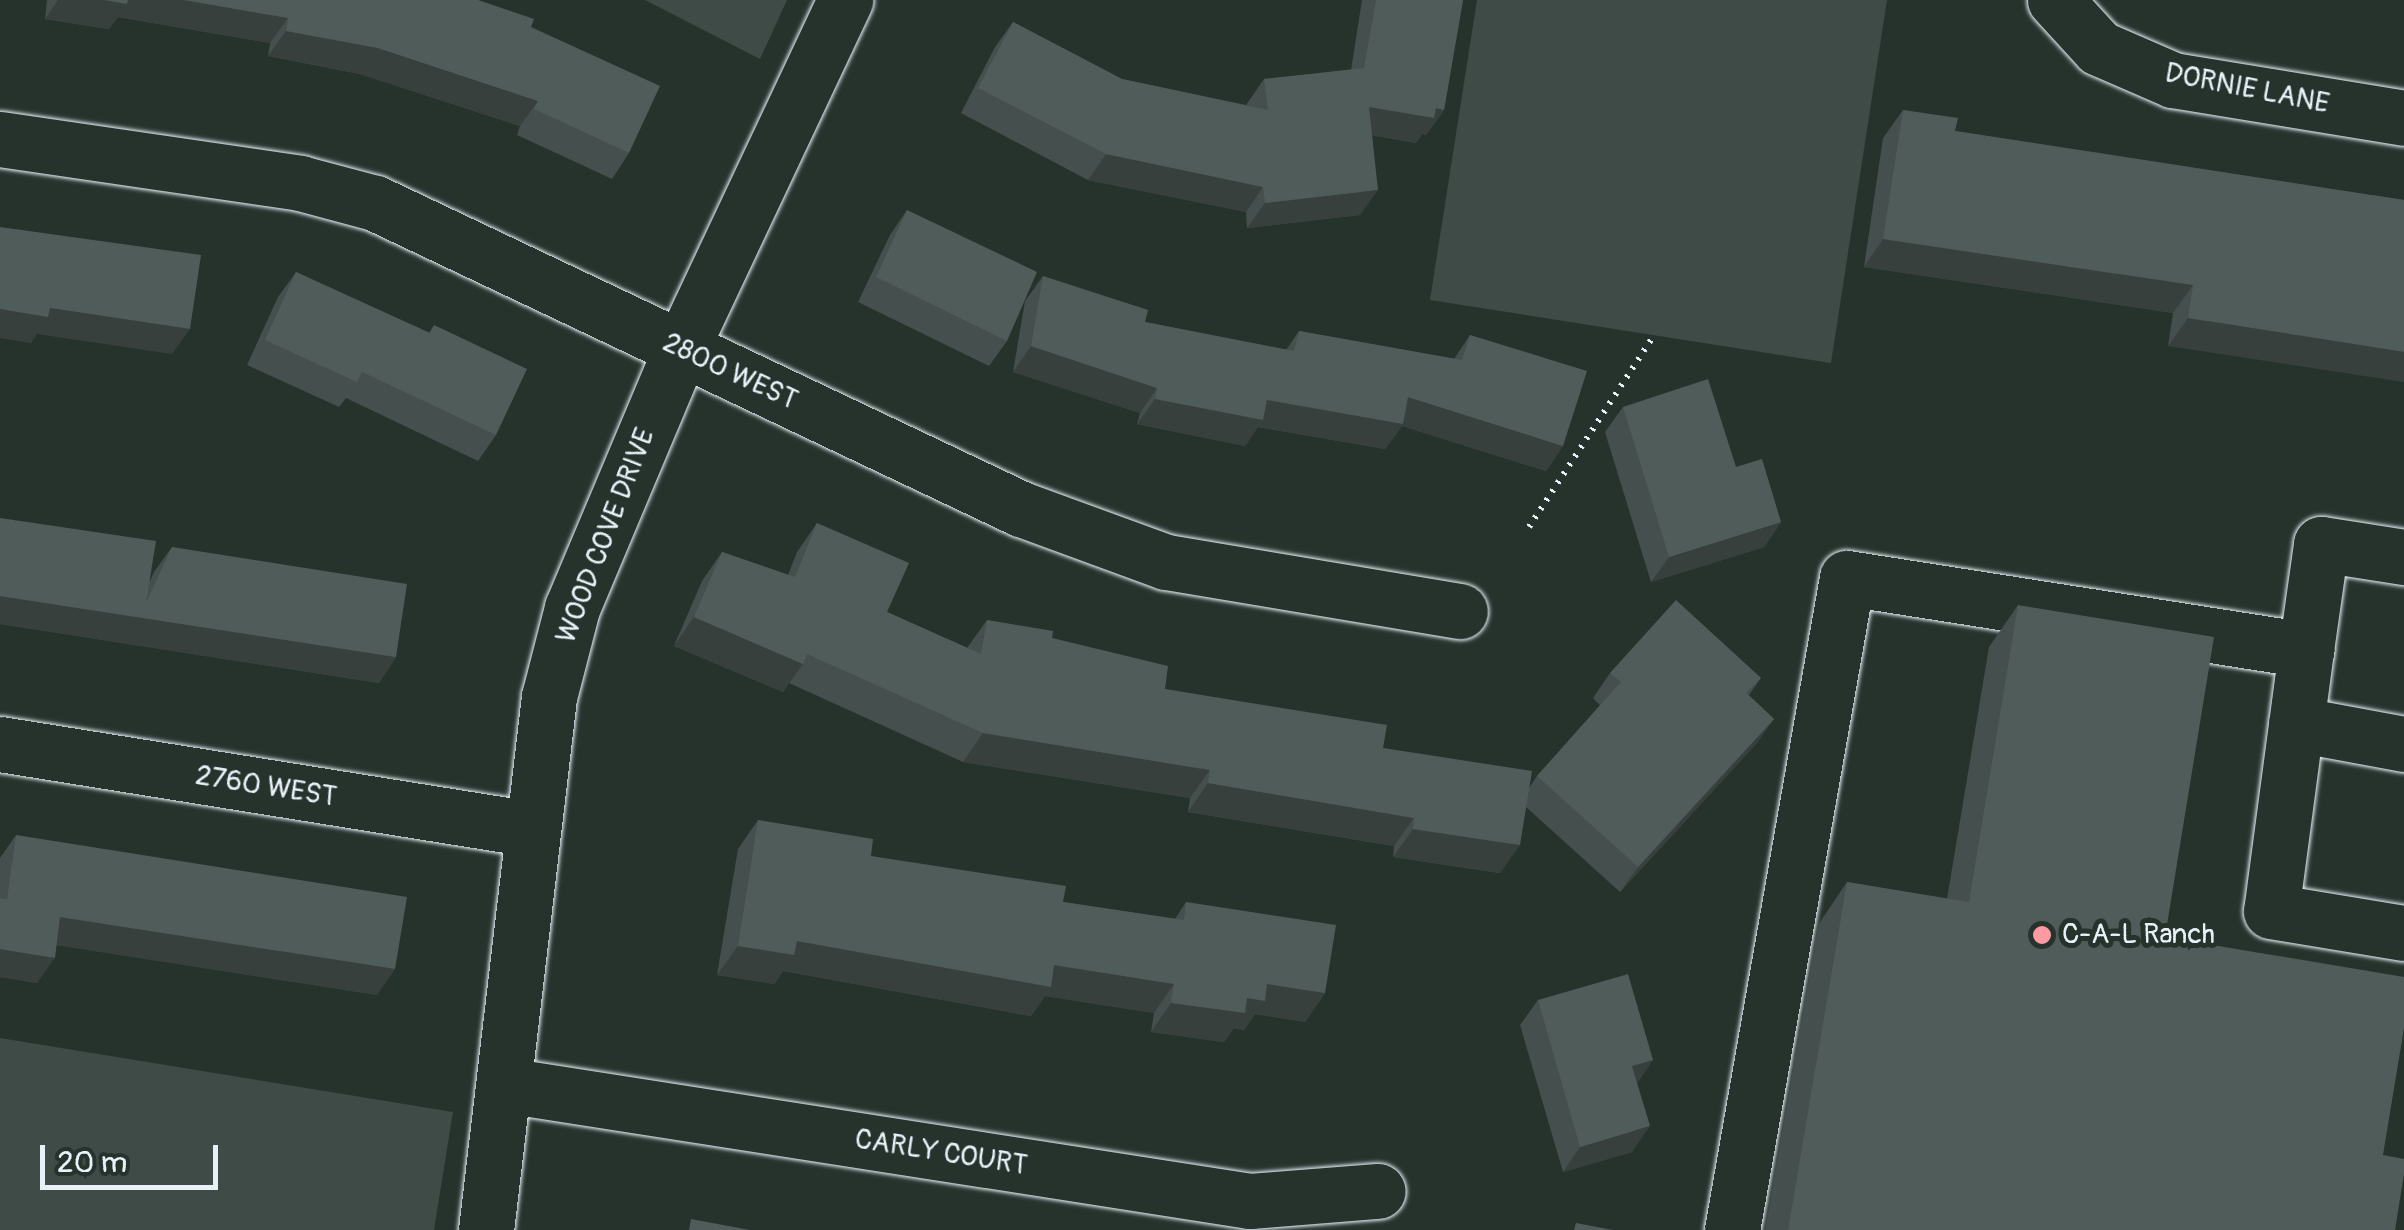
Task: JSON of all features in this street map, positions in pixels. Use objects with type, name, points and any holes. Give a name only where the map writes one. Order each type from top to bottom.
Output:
[{"type":"street","name":"WOOD COVE DRIVE","points":[[486,1230],[549,698],[572,608],[680,349],[845,0]]},
{"type":"street","name":"DORNIE LANE","points":[[2055,0],[2098,48],[2174,80],[2404,118]]},
{"type":"street","name":"2800 WEST","points":[[0,139],[300,183],[375,203],[1021,508],[1166,562],[1460,611]]},
{"type":"street","points":[[2404,557],[2321,544],[2271,912],[2404,932]]},
{"type":"street","points":[[1732,1230],[1847,578],[2306,650]]},
{"type":"street","points":[[2296,724],[2404,744]]},
{"type":"street","name":"2760 WEST","points":[[0,744],[532,830]]},
{"type":"street","name":"CARLY COURT","points":[[505,1085],[1250,1201],[1378,1191]]},
{"type":"path","points":[[1529,527],[1654,336]]},
{"type":"shaded area","points":[[645,0],[787,0],[760,59]]},
{"type":"shaded area","points":[[1477,0],[1887,0],[1831,363],[1430,300]]},
{"type":"shaded area","points":[[0,1038],[453,1112],[434,1230],[0,1230]]},
{"type":"building","points":[[184,0],[478,0],[534,19],[531,27],[660,86],[629,153],[534,109],[538,101],[378,48],[286,31],[288,18]]},
{"type":"building","points":[[1376,0],[1463,0],[1444,110],[1436,108],[1434,118],[1369,107],[1378,190],[1265,203],[1263,187],[1106,154],[978,88],[1013,22],[1122,79],[1268,110],[1264,79],[1364,68]]},
{"type":"building","points":[[1903,110],[1958,118],[1955,131],[2404,200],[2404,352],[2188,318],[2193,285],[1883,239]]},
{"type":"building","points":[[907,210],[1037,272],[1007,341],[876,277]]},
{"type":"building","points":[[0,227],[201,255],[190,329],[50,308],[48,317],[0,309]]},
{"type":"building","points":[[296,272],[430,333],[434,325],[527,369],[496,435],[362,372],[357,382],[265,340]]},
{"type":"building","points":[[1043,276],[1148,310],[1145,322],[1294,351],[1299,331],[1462,360],[1470,335],[1587,371],[1563,446],[1408,397],[1403,424],[1267,400],[1263,420],[1155,399],[1157,388],[1031,346]]},
{"type":"building","points":[[1708,379],[1736,467],[1762,459],[1781,522],[1669,557],[1623,407]]},
{"type":"building","points":[[0,518],[156,541],[146,603],[172,547],[407,584],[396,657],[0,596]]},
{"type":"building","points":[[817,523],[909,563],[887,612],[981,654],[987,620],[1053,631],[1052,638],[1168,666],[1165,689],[1387,725],[1383,748],[1532,771],[1520,845],[1413,829],[1414,818],[1208,783],[1210,770],[983,733],[807,654],[803,664],[694,617],[722,552],[795,577]]},
{"type":"building","points":[[1676,600],[1761,678],[1746,693],[1774,719],[1638,867],[1537,776],[1621,682],[1610,673]]},
{"type":"building","name":"C-A-L Ranch","points":[[2018,605],[2214,637],[2165,937],[2404,977],[2404,1028],[2383,1155],[2404,1159],[2395,1230],[1788,1230],[1847,882],[1969,902]]},
{"type":"building","points":[[758,820],[873,839],[871,856],[1066,886],[1063,902],[1184,920],[1186,902],[1336,925],[1325,993],[1267,984],[1265,1001],[1247,998],[1245,1013],[1171,1003],[1174,984],[1054,965],[1051,987],[797,941],[794,955],[738,946]]},
{"type":"building","points":[[16,835],[407,897],[395,969],[60,917],[55,958],[0,949],[0,898],[7,899]]},
{"type":"building","points":[[1628,974],[1653,1060],[1632,1066],[1650,1126],[1580,1147],[1538,1000]]},
{"type":"building","points":[[691,1219],[750,1230],[689,1230]]},
{"type":"building","points":[[1576,1223],[1613,1230],[1574,1230]]},
{"type":"place","name":"C-A-L Ranch","points":[[2042,935]]}]
